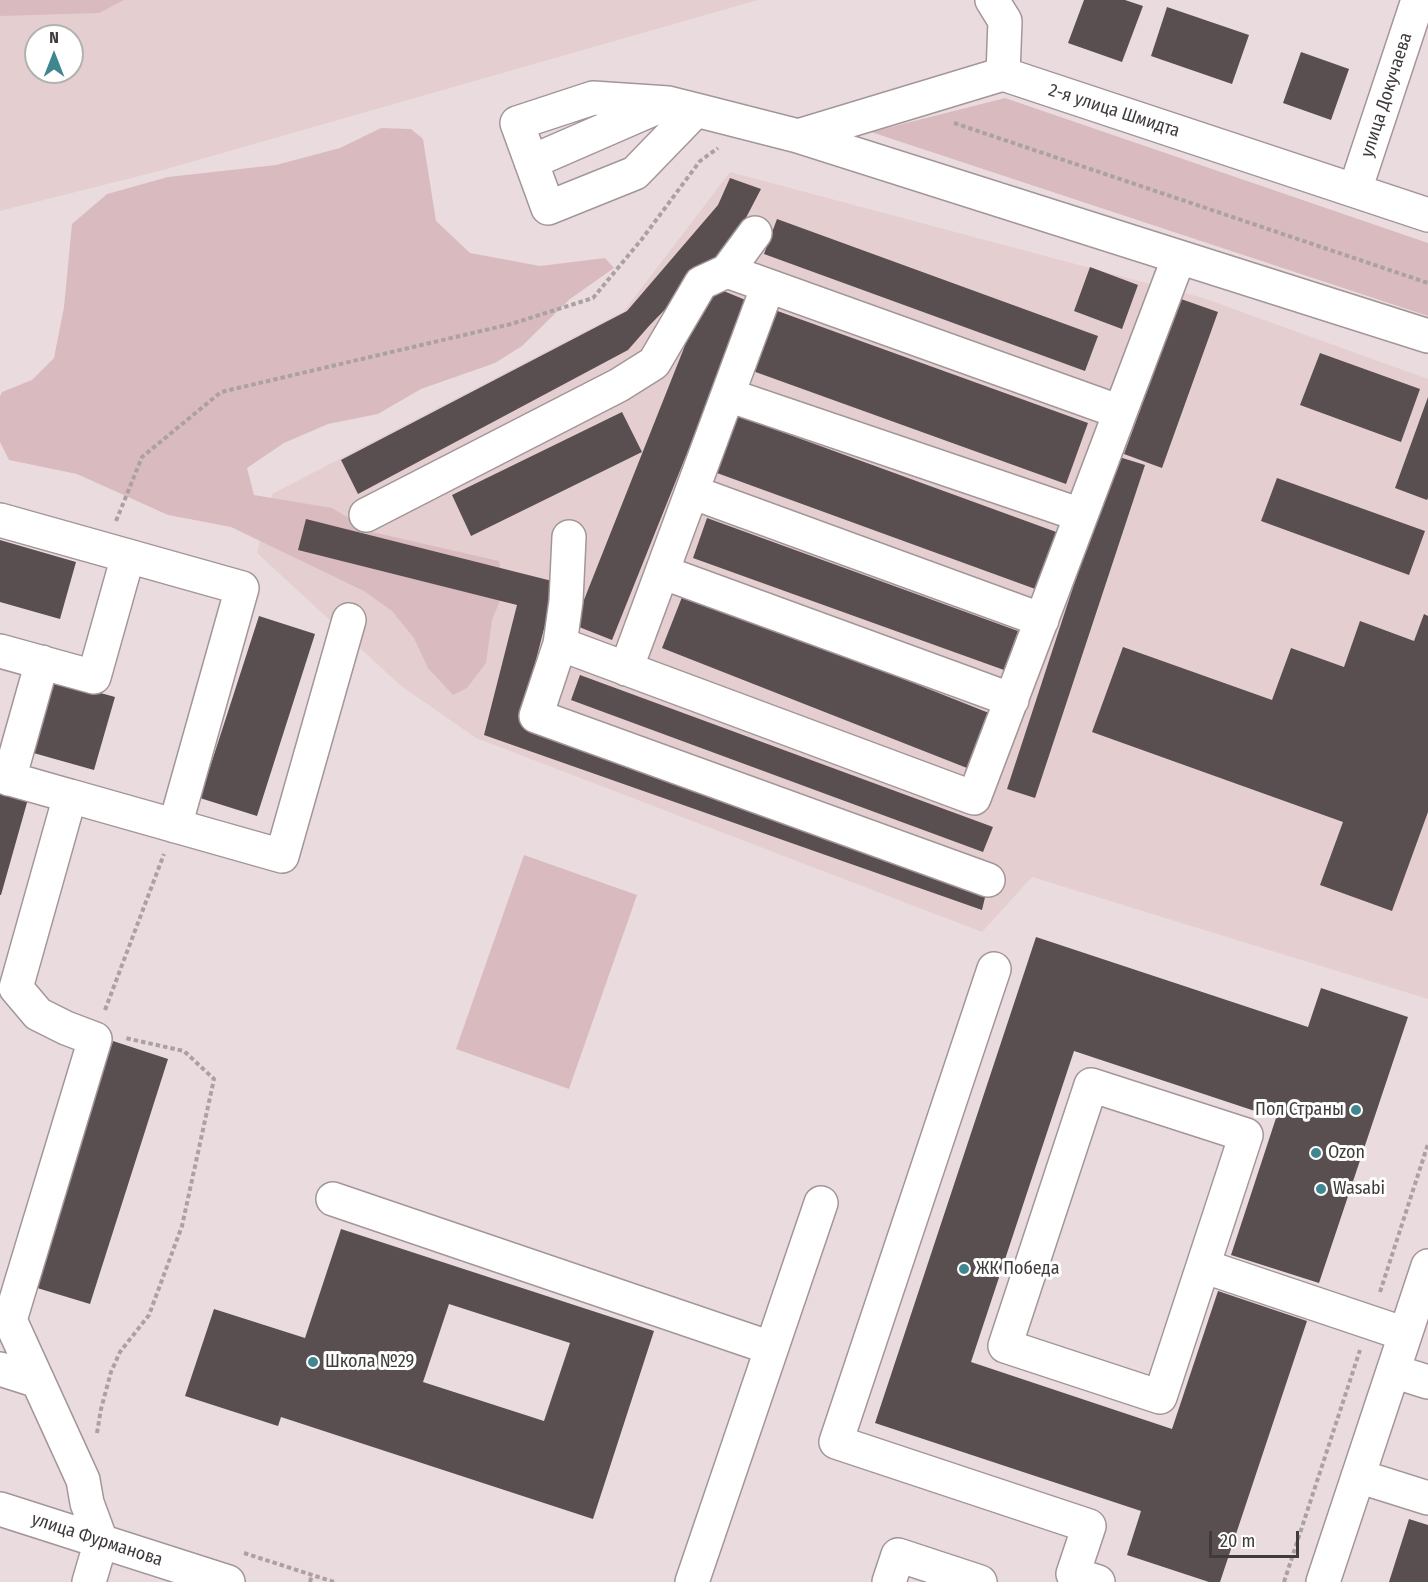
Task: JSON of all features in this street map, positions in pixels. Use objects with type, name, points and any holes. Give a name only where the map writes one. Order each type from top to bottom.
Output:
[{"type":"street","name":"улица Докучаева","points":[[1355,190],[1418,0]]},
{"type":"street","points":[[798,135],[1003,74],[1004,7]]},
{"type":"street","name":"2-я улица Шмидта","points":[[1003,74],[1428,215]]},
{"type":"street","points":[[682,106],[635,173],[548,208],[517,123],[593,98],[682,106],[798,135],[1428,336]]},
{"type":"street","points":[[366,515],[619,385],[654,363],[701,283],[727,271],[755,233]]},
{"type":"street","points":[[560,644],[974,798],[1179,257]]},
{"type":"street","points":[[727,271],[1120,412]]},
{"type":"street","points":[[626,669],[768,286]]},
{"type":"street","points":[[728,394],[1082,515]]},
{"type":"street","points":[[692,492],[1042,620]]},
{"type":"street","points":[[0,520],[242,588],[175,826]]},
{"type":"street","points":[[569,537],[566,601],[560,644],[536,716],[988,880]]},
{"type":"street","points":[[0,651],[94,677],[116,553]]},
{"type":"street","points":[[662,573],[1011,700]]},
{"type":"street","points":[[42,662],[4,778],[282,856],[349,620]]},
{"type":"street","points":[[70,796],[16,988],[38,1014],[95,1039],[10,1320],[83,1480],[87,1503],[101,1541],[89,1582]]},
{"type":"street","points":[[994,969],[836,1442],[1089,1526],[1073,1574],[1098,1582]]},
{"type":"street","points":[[1091,1084],[1246,1135],[1203,1266],[1160,1397],[1005,1346],[1091,1084]]},
{"type":"street","points":[[333,1199],[771,1348]]},
{"type":"street","points":[[692,1582],[821,1203]]},
{"type":"street","points":[[1203,1266],[1405,1334]]},
{"type":"street","points":[[1323,1582],[1428,1266]]},
{"type":"street","points":[[0,1369],[38,1381]]},
{"type":"street","points":[[1393,1371],[1428,1382]]},
{"type":"street","points":[[1358,1476],[1428,1498]]},
{"type":"street","name":"улица Фурманова","points":[[0,1509],[228,1582]]},
{"type":"street","points":[[889,1582],[898,1555],[980,1582]]},
{"type":"path","points":[[945,120],[1428,283]]},
{"type":"path","points":[[116,553],[142,457],[221,392],[511,324],[593,298],[642,239],[700,161],[749,123]]},
{"type":"path","points":[[83,1480],[96,1442],[101,1409],[111,1372],[120,1352],[149,1315],[182,1226],[214,1078],[184,1051],[114,1036],[95,1039],[175,826]]},
{"type":"path","points":[[1284,1582],[1428,1144]]},
{"type":"path","points":[[310,1582],[312,1575]]},
{"type":"shaded area","points":[[0,0],[758,0],[163,170],[0,211]]},
{"type":"shaded area","points":[[0,0],[124,0],[99,13],[0,16]]},
{"type":"shaded area","points":[[1005,98],[1428,243],[1428,316],[871,132]]},
{"type":"shaded area","points":[[381,128],[411,129],[423,139],[436,221],[470,253],[540,266],[605,258],[614,268],[570,299],[522,346],[495,363],[421,389],[378,414],[328,424],[284,443],[247,468],[254,495],[332,508],[372,532],[499,561],[504,591],[492,620],[486,663],[467,688],[453,695],[428,668],[414,638],[392,611],[364,591],[231,527],[168,515],[77,474],[9,460],[0,442],[0,396],[2,392],[32,380],[54,358],[64,307],[72,224],[107,194],[168,177],[276,165],[340,148]]},
{"type":"shaded area","points":[[730,172],[1203,298],[1428,379],[1428,999],[1032,877],[982,932],[476,738],[401,686],[257,553],[272,494],[624,311]]},
{"type":"shaded area","points":[[524,855],[637,895],[569,1089],[456,1049]]},
{"type":"building","points":[[1084,0],[1125,0],[1143,6],[1122,62],[1068,43]]},
{"type":"building","points":[[1167,7],[1249,35],[1232,84],[1151,56]]},
{"type":"building","points":[[1301,52],[1349,69],[1331,120],[1283,103]]},
{"type":"building","points":[[730,178],[761,189],[737,235],[628,350],[358,494],[341,460],[627,311],[718,205]]},
{"type":"building","points":[[777,219],[1098,336],[1085,371],[764,254]]},
{"type":"building","points":[[1090,267],[1138,285],[1122,329],[1074,311]]},
{"type":"building","points":[[709,285],[748,301],[612,640],[574,625]]},
{"type":"building","points":[[1181,299],[1218,312],[1162,468],[1124,454]]},
{"type":"building","points":[[772,309],[1088,423],[1066,484],[750,370]]},
{"type":"building","points":[[1320,353],[1420,389],[1401,442],[1300,405]]},
{"type":"building","points":[[1428,397],[1428,498],[1427,500],[1395,488]]},
{"type":"building","points":[[622,412],[642,452],[471,536],[452,495]]},
{"type":"building","points":[[738,416],[1059,533],[1038,590],[717,473]]},
{"type":"building","points":[[1116,456],[1145,465],[1035,798],[1007,789]]},
{"type":"building","points":[[1277,478],[1425,531],[1409,575],[1261,521]]},
{"type":"building","points":[[707,518],[1018,631],[1004,670],[693,558]]},
{"type":"building","points":[[306,519],[556,582],[520,722],[987,889],[982,910],[484,735],[517,605],[298,550]]},
{"type":"building","points":[[0,540],[76,562],[60,619],[0,602]]},
{"type":"building","points":[[684,592],[989,713],[967,768],[662,648]]},
{"type":"building","points":[[1424,614],[1428,616],[1428,812],[1392,911],[1320,885],[1343,822],[1092,732],[1123,647],[1272,700],[1291,648],[1344,667],[1360,621],[1414,641]]},
{"type":"building","points":[[259,616],[315,634],[257,816],[200,798]]},
{"type":"building","points":[[580,675],[993,827],[983,852],[571,700]]},
{"type":"building","points":[[50,679],[115,697],[94,770],[30,752]]},
{"type":"building","points":[[0,783],[30,792],[1,895],[0,895]]},
{"type":"building","name":"ЖК Победа","points":[[1036,937],[1308,1027],[1321,988],[1408,1017],[1319,1283],[1231,1255],[1276,1118],[1074,1051],[971,1362],[1172,1429],[1218,1291],[1307,1321],[1220,1582],[1209,1582],[1127,1555],[1141,1511],[875,1423]]},
{"type":"building","points":[[113,1041],[168,1059],[90,1304],[34,1287]]},
{"type":"building","name":"Школа №29","points":[[341,1229],[654,1331],[593,1519],[281,1417],[278,1426],[185,1396],[214,1309],[305,1338]],"holes":[[[449,1304],[570,1343],[544,1421],[423,1382]]]},
{"type":"building","points":[[1409,1519],[1428,1525],[1428,1582],[1389,1582]]},
{"type":"place","name":"Пол Страны","points":[[1356,1110]]},
{"type":"place","name":"Ozon","points":[[1316,1153]]},
{"type":"place","name":"Wasabi","points":[[1321,1189]]},
{"type":"place","name":"ЖК Победа","points":[[964,1269]]},
{"type":"place","name":"Школа №29","points":[[313,1362]]}]
